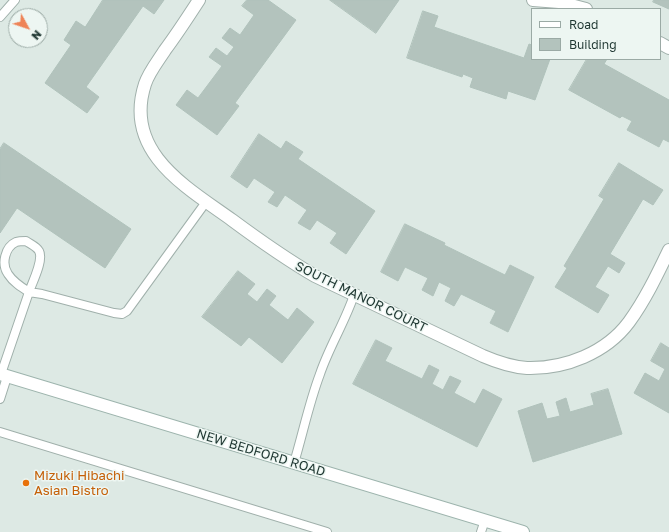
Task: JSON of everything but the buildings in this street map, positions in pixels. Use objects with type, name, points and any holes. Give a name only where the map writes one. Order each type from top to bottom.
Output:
[{"type":"street","name":"SOUTH MANOR COURT","points":[[199,0],[152,70],[145,84],[141,105],[142,127],[145,138],[161,164],[179,182],[290,262],[315,276],[483,356],[504,364],[527,368],[549,367],[571,362],[592,354],[618,335],[642,303],[669,250]]},
{"type":"street","points":[[533,0],[559,2],[582,8]]},
{"type":"street","name":"NEW BEDFORD ROAD","points":[[3,375],[294,462],[483,526],[523,532]]},
{"type":"lane","points":[[0,17],[15,0]]},
{"type":"lane","points":[[0,399],[3,375],[29,292],[39,265],[40,254],[38,250],[26,241],[17,242],[7,251],[4,261],[6,272],[14,282],[29,292],[122,314],[127,311],[206,202]]},
{"type":"lane","points":[[294,462],[320,372],[348,312],[354,295]]},
{"type":"lane","points":[[0,432],[327,532]]},
{"type":"place","name":"Mizuki Hibachi Asian Bistro","points":[[26,483]]}]
